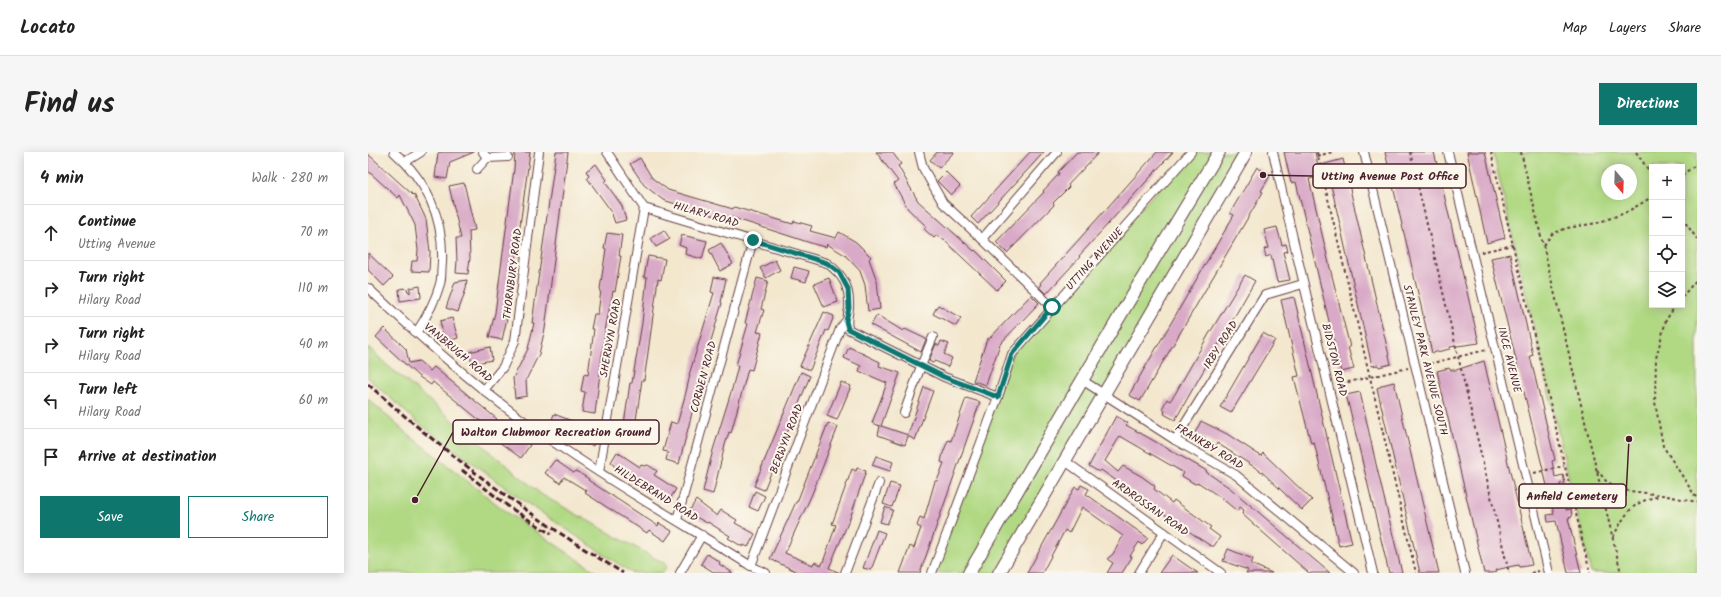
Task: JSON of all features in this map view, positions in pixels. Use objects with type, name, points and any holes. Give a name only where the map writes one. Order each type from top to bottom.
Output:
[{"type":"street","points":[[394,152],[405,162],[422,185],[436,212],[443,244],[441,283],[428,315],[416,333]]},
{"type":"street","points":[[405,162],[421,152]]},
{"type":"street","name":"THORNBURY ROAD","points":[[484,390],[503,367],[515,341],[539,152]]},
{"type":"street","points":[[607,152],[644,208]]},
{"type":"street","points":[[919,152],[923,168],[943,203],[1052,307]]},
{"type":"street","points":[[982,240],[1057,152]]},
{"type":"street","name":"UTTING AVENUE","points":[[932,573],[998,397],[1012,354],[1052,307],[1191,152]]},
{"type":"street","points":[[969,573],[1082,380],[1219,152]]},
{"type":"street","points":[[999,573],[1246,152]]},
{"type":"street","name":"BIDSTON ROAD","points":[[1272,152],[1303,284],[1332,394],[1373,573]]},
{"type":"street","name":"STANLEY PARK AVENUE SOUTH","points":[[1364,152],[1465,573]]},
{"type":"street","name":"INCE AVENUE","points":[[1448,152],[1549,573]]},
{"type":"street","points":[[477,169],[485,155],[508,157]]},
{"type":"street","name":"HILARY ROAD","points":[[644,208],[827,263],[839,272],[848,289],[849,308],[846,321]]},
{"type":"street","name":"SHERWYN ROAD","points":[[599,472],[644,208]]},
{"type":"street","name":"CORWEN ROAD","points":[[677,520],[753,240]]},
{"type":"street","name":"IRBY ROAD","points":[[1175,440],[1265,295],[1303,284]]},
{"type":"street","name":"VANBRUGH ROAD","points":[[368,288],[453,366],[537,431]]},
{"type":"street","points":[[846,321],[848,329],[920,366],[944,377],[998,397]]},
{"type":"street","name":"BERWYN ROAD","points":[[751,566],[840,329],[846,321]]},
{"type":"street","points":[[904,413],[920,366],[933,337]]},
{"type":"street","name":"FRANKBY ROAD","points":[[1082,380],[1175,440],[1236,475],[1354,573]]},
{"type":"street","name":"HILDEBRAND ROAD","points":[[537,431],[599,472],[702,536],[751,566],[766,573]]},
{"type":"street","name":"ARDROSSAN ROAD","points":[[1065,461],[1221,573]]},
{"type":"street","points":[[846,573],[879,483]]},
{"type":"street","points":[[1139,573],[1164,532]]},
{"type":"street","points":[[680,573],[702,536]]},
{"type":"path","points":[[1316,152],[1416,573]]},
{"type":"path","points":[[1317,156],[1333,152]]},
{"type":"path","points":[[1410,152],[1509,573]]},
{"type":"path","points":[[1491,152],[1590,573]]},
{"type":"path","points":[[1522,152],[1621,573]]},
{"type":"path","points":[[1636,152],[1649,171]]},
{"type":"path","points":[[1685,173],[1697,164]]},
{"type":"path","points":[[1544,245],[1552,234],[1567,228],[1597,223],[1624,213],[1649,199]]},
{"type":"path","points":[[1685,222],[1697,239]]},
{"type":"path","points":[[1472,254],[1513,245]]},
{"type":"path","points":[[1685,293],[1697,279]]},
{"type":"path","points":[[1674,308],[1666,320],[1656,358],[1655,402],[1663,446],[1697,499]]},
{"type":"path","points":[[1526,475],[1564,466]]},
{"type":"path","points":[[1596,469],[1606,482],[1622,490],[1662,495],[1697,502]]},
{"type":"path","points":[[1613,538],[1625,516],[1635,504],[1662,495]]},
{"type":"green space","points":[[1191,152],[1246,152],[999,573],[932,573],[1012,354]]},
{"type":"green space","points":[[1493,152],[1697,152],[1697,573],[1591,573]]},
{"type":"green space","points":[[368,347],[388,366],[542,495],[667,565],[663,573],[632,573],[521,499],[417,422],[368,378]]},
{"type":"green space","points":[[368,399],[405,432],[508,513],[598,573],[368,573]]},
{"type":"building","points":[[474,152],[450,162],[447,179],[435,177],[438,153]]},
{"type":"building","points":[[515,152],[530,152],[508,314],[502,340],[489,337],[495,313]]},
{"type":"building","points":[[556,152],[568,152],[545,329],[539,354],[526,380],[527,396],[515,398],[513,378],[528,349],[534,323],[532,323]]},
{"type":"building","points":[[876,152],[892,152],[901,164],[898,166],[918,201],[974,251],[975,250],[1006,281],[997,290],[945,241],[937,235],[934,238],[924,229],[926,226],[908,209],[894,184],[898,181]]},
{"type":"building","points":[[937,152],[954,152],[939,168],[930,160]]},
{"type":"building","points":[[1030,152],[1044,152],[978,224],[971,217]]},
{"type":"building","points":[[1077,152],[1099,152],[1068,185],[1069,187],[1053,203],[1054,205],[1007,253],[996,242],[1044,192],[1043,191],[1059,174],[1058,172]]},
{"type":"building","points":[[1157,152],[1173,152],[1046,294],[1039,287],[1041,284],[1040,283]]},
{"type":"building","points":[[1284,152],[1315,152],[1318,166],[1343,159],[1391,364],[1379,367],[1378,365],[1372,366],[1329,176],[1322,176],[1309,179],[1354,369],[1341,372],[1296,182],[1291,183]]},
{"type":"building","points":[[1385,152],[1434,152],[1479,343],[1450,347],[1450,349],[1432,353]]},
{"type":"building","points":[[1467,152],[1485,152],[1505,238],[1487,243]]},
{"type":"building","points":[[368,154],[413,195],[414,194],[426,219],[430,252],[429,272],[411,271],[412,261],[417,261],[418,250],[415,225],[400,195],[398,198],[368,171]]},
{"type":"building","points":[[640,158],[652,178],[668,190],[733,209],[734,207],[793,224],[794,221],[812,226],[810,231],[836,238],[839,232],[856,242],[871,257],[869,259],[877,281],[880,309],[868,311],[865,285],[860,271],[845,255],[827,244],[826,247],[817,245],[726,216],[725,219],[663,200],[644,185],[630,164]]},
{"type":"building","points":[[596,164],[607,180],[605,182],[622,206],[626,220],[615,223],[611,211],[587,178],[589,176],[586,171]]},
{"type":"building","points":[[1257,167],[1270,176],[1261,191],[1263,192],[1140,401],[1129,395],[1234,215],[1230,213]]},
{"type":"building","points":[[946,172],[960,186],[951,195],[937,181]]},
{"type":"building","points":[[464,183],[475,230],[469,231],[470,258],[468,274],[456,273],[456,238],[461,238],[449,186]]},
{"type":"building","points":[[1277,227],[1282,245],[1286,244],[1288,251],[1283,252],[1290,280],[1277,282],[1271,255],[1266,257],[1264,249],[1269,248],[1264,230]]},
{"type":"building","points":[[664,230],[670,239],[656,247],[651,238]]},
{"type":"building","points":[[607,233],[622,235],[619,256],[621,256],[615,292],[613,291],[605,331],[595,414],[582,412],[585,392],[581,391],[584,374],[588,375],[594,329],[591,329],[594,314],[598,314],[606,249],[604,248]]},
{"type":"building","points":[[682,235],[707,241],[702,259],[685,254],[686,248],[679,245]]},
{"type":"building","points":[[721,243],[733,264],[720,271],[709,250]]},
{"type":"building","points":[[368,253],[393,277],[384,286],[368,270]]},
{"type":"building","points":[[1510,254],[1533,355],[1530,356],[1555,460],[1552,461],[1555,477],[1563,475],[1565,483],[1560,484],[1566,510],[1571,509],[1572,517],[1568,518],[1581,573],[1568,573],[1556,521],[1548,522],[1547,515],[1554,514],[1491,258]]},
{"type":"building","points":[[648,256],[665,259],[661,280],[658,279],[644,380],[642,380],[633,440],[622,438],[630,383],[632,383],[642,323],[647,277],[644,277]]},
{"type":"building","points":[[775,260],[780,270],[766,278],[760,268]]},
{"type":"building","points":[[794,267],[809,271],[806,282],[791,278]]},
{"type":"building","points":[[1245,275],[1255,281],[1175,420],[1164,414],[1165,411],[1162,409],[1167,399],[1170,401],[1175,394]]},
{"type":"building","points":[[714,277],[726,279],[722,303],[698,385],[679,464],[666,460],[668,452],[663,451],[671,422],[677,424],[689,375],[714,293],[711,292]]},
{"type":"building","points":[[757,278],[768,281],[761,309],[764,310],[757,332],[762,333],[752,370],[748,369],[731,433],[729,432],[725,445],[713,494],[703,491],[713,450],[738,366],[736,365],[748,324],[745,323]]},
{"type":"building","points":[[829,278],[838,302],[824,307],[814,284]]},
{"type":"building","points":[[467,280],[466,289],[458,312],[446,308],[455,282]]},
{"type":"building","points":[[420,286],[421,298],[400,301],[399,289],[405,288],[410,293],[410,288]]},
{"type":"building","points":[[1031,295],[1039,303],[1000,344],[986,385],[973,381],[987,339],[989,339]]},
{"type":"building","points":[[1294,297],[1352,543],[1339,546],[1314,442],[1311,443],[1294,377],[1299,376],[1281,300]]},
{"type":"building","points":[[938,305],[961,318],[956,326],[933,314]]},
{"type":"building","points":[[824,312],[834,316],[828,331],[826,330],[810,370],[800,366]]},
{"type":"building","points":[[877,315],[903,331],[905,329],[926,339],[921,352],[871,325]]},
{"type":"building","points":[[452,318],[458,338],[445,342],[440,321]]},
{"type":"building","points":[[384,328],[406,349],[409,363],[419,361],[430,371],[434,367],[497,419],[496,420],[530,445],[521,458],[491,436],[494,432],[433,382],[431,385],[418,376],[376,337]]},
{"type":"building","points":[[1263,333],[1275,340],[1231,413],[1220,407]]},
{"type":"building","points":[[941,341],[949,344],[944,354],[952,358],[948,367],[935,361],[933,363],[929,361],[936,344],[939,346]]},
{"type":"building","points":[[490,347],[492,360],[472,364],[469,352]]},
{"type":"building","points":[[849,347],[880,362],[879,366],[900,373],[881,426],[908,435],[924,387],[933,391],[915,440],[908,436],[905,445],[878,435],[880,426],[872,423],[887,383],[859,371],[861,366],[844,358]]},
{"type":"building","points":[[1484,361],[1532,565],[1520,567],[1519,565],[1513,566],[1496,570],[1497,572],[1492,573],[1484,573],[1437,371],[1449,368],[1450,370],[1456,370]]},
{"type":"building","points":[[801,372],[810,376],[764,490],[754,486]]},
{"type":"building","points":[[841,382],[851,386],[837,420],[827,416]]},
{"type":"building","points":[[1394,382],[1439,573],[1420,573],[1377,388]]},
{"type":"building","points":[[1360,392],[1402,573],[1389,573],[1346,395]]},
{"type":"building","points":[[966,398],[980,402],[920,573],[900,573],[910,546],[914,548],[921,528],[917,526],[920,517],[924,519],[935,481],[937,481],[944,463],[941,462],[943,453],[948,440],[951,441]]},
{"type":"building","points":[[554,414],[577,423],[575,427],[597,436],[593,446],[573,439],[574,436],[556,429],[558,425],[551,422]]},
{"type":"building","points":[[1116,416],[1128,423],[1126,425],[1207,471],[1206,472],[1230,488],[1330,573],[1309,573],[1242,514],[1244,510],[1240,507],[1237,511],[1199,483],[1195,484],[1182,476],[1184,473],[1120,436],[1105,461],[1118,472],[1123,466],[1141,476],[1155,486],[1154,489],[1172,503],[1174,500],[1211,527],[1209,529],[1220,537],[1214,546],[1211,546],[1197,537],[1101,470],[1099,472],[1089,466]]},
{"type":"building","points":[[1201,421],[1227,434],[1261,456],[1263,453],[1312,500],[1302,510],[1262,472],[1217,443],[1216,445],[1195,433]]},
{"type":"building","points":[[828,423],[838,427],[812,494],[785,553],[813,565],[814,562],[822,565],[836,525],[832,524],[852,469],[856,471],[857,468],[866,471],[850,518],[829,568],[840,573],[800,573],[770,559],[797,502]]},
{"type":"building","points":[[617,452],[640,467],[641,465],[648,465],[657,471],[654,475],[676,489],[670,499],[667,496],[666,498],[653,489],[654,488],[630,473],[629,474],[614,466],[611,462]]},
{"type":"building","points":[[876,456],[893,462],[890,471],[872,465]]},
{"type":"building","points":[[555,460],[574,473],[576,471],[589,479],[588,480],[658,526],[659,523],[672,531],[665,541],[649,530],[647,533],[585,493],[587,491],[564,477],[560,483],[545,473]]},
{"type":"building","points":[[890,483],[900,486],[892,507],[883,504]]},
{"type":"building","points":[[1081,485],[1089,489],[1086,494],[1148,538],[1142,545],[1139,542],[1122,573],[1107,573],[1113,563],[1107,559],[1113,554],[1123,536],[1082,507],[1069,533],[1065,530],[1042,573],[1027,573],[1075,487],[1079,489]]},
{"type":"building","points":[[755,491],[765,496],[758,511],[749,507]]},
{"type":"building","points":[[696,500],[717,516],[721,510],[737,520],[735,523],[755,534],[748,547],[744,545],[743,547],[728,538],[730,536],[708,522],[707,523],[692,515],[694,513],[690,510]]},
{"type":"building","points":[[885,507],[893,510],[887,524],[880,522]]},
{"type":"building","points":[[877,530],[885,533],[871,570],[863,568]]},
{"type":"building","points":[[1228,549],[1253,559],[1251,564],[1272,573],[1246,573],[1248,570],[1223,561]]},
{"type":"building","points":[[707,554],[720,562],[719,564],[733,573],[715,573],[701,564]]},
{"type":"building","points":[[1172,555],[1186,565],[1198,573],[1159,573]]},
{"type":"railway","points":[[368,384],[428,436],[523,508],[623,573]]},
{"type":"railway","points":[[462,470],[509,507],[551,534]]},
{"type":"place","name":"Utting Avenue Post Office","points":[[1263,175]]},
{"type":"place","name":"Anfield Cemetery","points":[[1629,439]]},
{"type":"place","name":"Walton Clubmoor Recreation Ground","points":[[415,500]]},
{"type":"route","points":[[753,240],[827,263],[839,272],[848,289],[849,308],[846,321],[848,329],[944,377],[998,397],[1012,354],[1052,307]]}]
